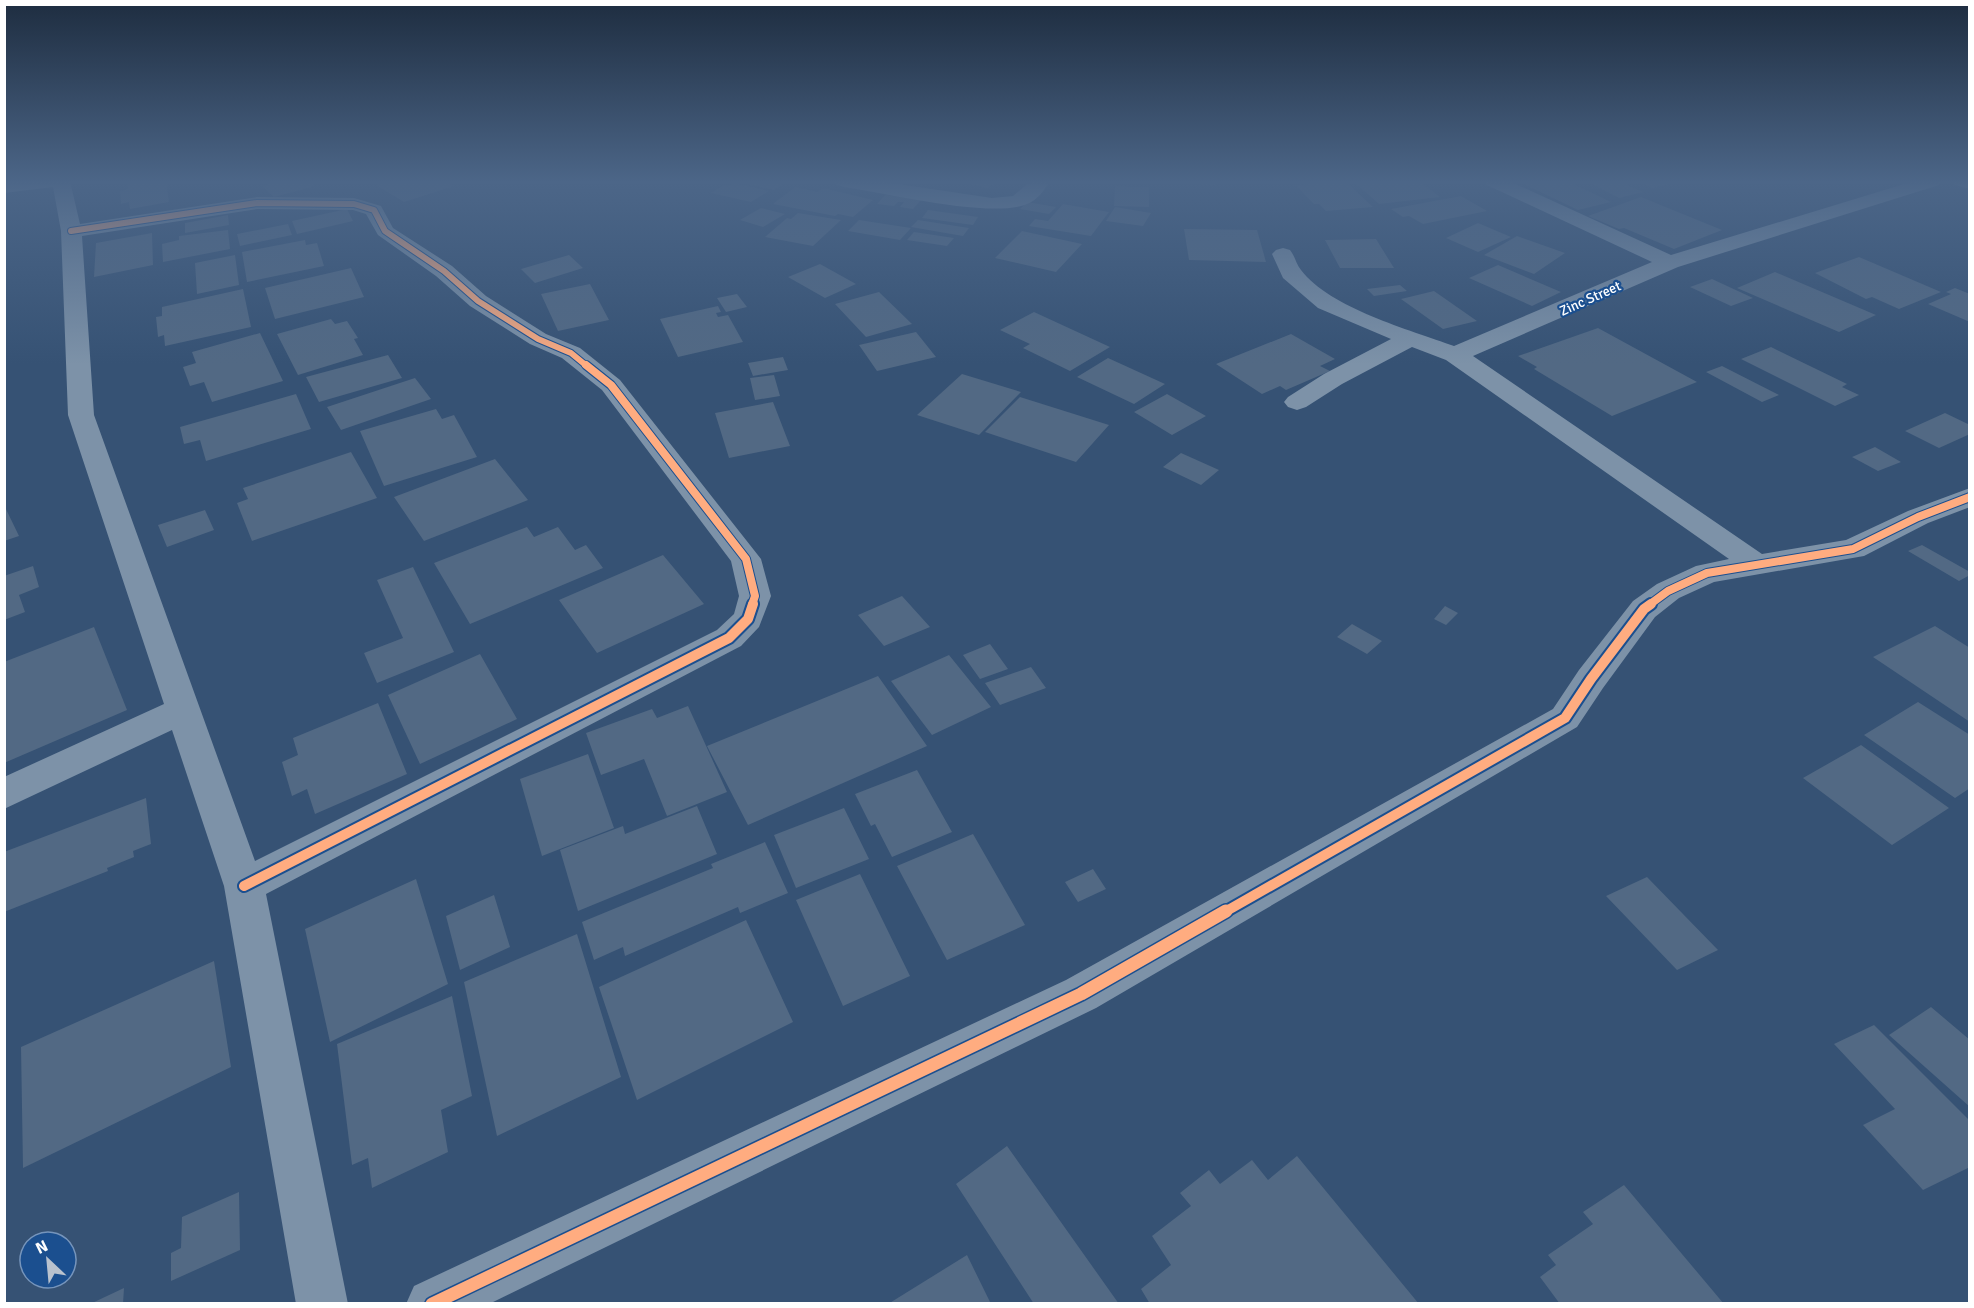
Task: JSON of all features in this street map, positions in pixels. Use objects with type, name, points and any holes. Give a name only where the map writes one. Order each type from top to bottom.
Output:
[{"type":"street","points":[[72,242],[81,415],[244,886],[322,1304]]},
{"type":"street","points":[[244,886],[729,638],[748,619],[755,596],[746,558],[610,384],[571,353],[538,339],[478,301],[444,271],[399,242]]},
{"type":"street","points":[[1627,242],[1670,262]]},
{"type":"street","name":"Zinc Street","points":[[1455,355],[1670,262],[1734,242]]},
{"type":"street","points":[[1283,254],[1291,273],[1326,303],[1364,321],[1455,355],[1756,564]]},
{"type":"street","points":[[1297,402],[1333,379],[1409,339]]},
{"type":"street","points":[[432,1304],[1081,994],[1565,718],[1591,679],[1644,609],[1668,591],[1707,573],[1853,549],[1918,517],[1970,497]]},
{"type":"street","points":[[4,794],[183,710]]},
{"type":"building","points":[[152,242],[153,265],[94,277],[96,243]]},
{"type":"building","points":[[229,242],[230,249],[163,262],[162,244]]},
{"type":"building","points":[[239,242],[259,242],[240,246]]},
{"type":"building","points":[[294,242],[305,242],[306,245],[317,243],[324,266],[247,282],[242,252]]},
{"type":"building","points":[[792,242],[817,242],[813,246]]},
{"type":"building","points":[[921,242],[950,242],[947,246]]},
{"type":"building","points":[[1011,242],[1082,244],[1056,272],[995,258]]},
{"type":"building","points":[[1186,242],[1260,242],[1266,262],[1189,260]]},
{"type":"building","points":[[1326,242],[1378,242],[1394,268],[1340,268]]},
{"type":"building","points":[[1455,242],[1500,242],[1478,252]]},
{"type":"building","points":[[1507,242],[1534,242],[1565,253],[1534,274],[1484,255]]},
{"type":"building","points":[[1657,242],[1692,242],[1674,249]]},
{"type":"building","points":[[235,255],[239,285],[197,294],[195,263]]},
{"type":"building","points":[[569,255],[583,268],[535,283],[521,269]]},
{"type":"building","points":[[1859,257],[1941,292],[1899,309],[1872,297],[1866,299],[1815,273]]},
{"type":"building","points":[[820,264],[856,284],[825,298],[788,277]]},
{"type":"building","points":[[1498,265],[1561,292],[1532,306],[1469,278]]},
{"type":"building","points":[[351,268],[364,297],[275,319],[265,288]]},
{"type":"building","points":[[1775,272],[1876,315],[1839,332],[1737,288]]},
{"type":"building","points":[[1712,279],[1753,298],[1731,306],[1690,287]]},
{"type":"building","points":[[590,284],[609,320],[558,331],[541,294]]},
{"type":"building","points":[[1400,285],[1407,291],[1374,296],[1367,289]]},
{"type":"building","points":[[1955,288],[1970,294],[1970,322],[1928,304],[1951,294],[1946,292]]},
{"type":"building","points":[[243,289],[251,327],[165,346],[164,335],[158,337],[156,317],[162,316],[162,307]]},
{"type":"building","points":[[1434,291],[1477,321],[1443,329],[1401,299]]},
{"type":"building","points":[[879,292],[912,324],[866,337],[835,304]]},
{"type":"building","points":[[737,294],[747,307],[726,312],[717,298]]},
{"type":"building","points":[[718,306],[721,312],[716,313],[718,317],[728,315],[743,342],[678,357],[660,319]]},
{"type":"building","points":[[1034,312],[1110,347],[1070,371],[1023,348],[1030,344],[1000,330]]},
{"type":"building","points":[[331,319],[335,324],[347,321],[358,338],[354,339],[363,355],[298,375],[277,334]]},
{"type":"building","points":[[1598,328],[1697,382],[1612,416],[1534,369],[1537,367],[1518,356]]},
{"type":"building","points":[[916,332],[936,357],[877,371],[859,345]]},
{"type":"building","points":[[260,333],[283,381],[212,402],[204,382],[190,386],[183,367],[196,363],[192,352]]},
{"type":"building","points":[[1291,334],[1335,359],[1320,366],[1330,371],[1286,390],[1280,386],[1262,394],[1216,364]]},
{"type":"building","points":[[1771,347],[1847,384],[1842,387],[1859,395],[1835,406],[1741,359]]},
{"type":"building","points":[[388,355],[402,378],[319,402],[306,377]]},
{"type":"building","points":[[783,357],[788,370],[753,376],[748,363]]},
{"type":"building","points":[[1108,358],[1165,384],[1134,404],[1077,377]]},
{"type":"building","points":[[1722,366],[1779,395],[1762,402],[1706,372]]},
{"type":"building","points":[[962,374],[1021,392],[979,435],[917,415]]},
{"type":"building","points":[[774,375],[780,396],[755,400],[750,378]]},
{"type":"building","points":[[415,378],[431,399],[341,430],[327,407]]},
{"type":"building","points":[[296,394],[311,429],[206,461],[200,440],[184,444],[180,427]]},
{"type":"building","points":[[1167,394],[1206,416],[1172,435],[1134,412]]},
{"type":"building","points":[[1020,397],[1109,425],[1076,462],[985,432]]},
{"type":"building","points":[[773,402],[790,446],[729,458],[715,413]]},
{"type":"building","points":[[436,409],[442,419],[454,415],[477,457],[384,486],[360,431]]},
{"type":"building","points":[[1945,413],[1970,425],[1970,434],[1939,448],[1905,431]]},
{"type":"building","points":[[1875,447],[1901,462],[1878,471],[1852,457]]},
{"type":"building","points":[[351,452],[377,498],[252,541],[237,503],[248,499],[243,488]]},
{"type":"building","points":[[1181,453],[1219,470],[1201,485],[1163,467]]},
{"type":"building","points":[[495,459],[528,500],[424,541],[394,497]]},
{"type":"building","points":[[4,505],[19,536],[4,541]]},
{"type":"building","points":[[205,510],[214,530],[167,547],[158,525]]},
{"type":"building","points":[[527,527],[534,537],[558,527],[575,550],[586,545],[603,568],[470,624],[434,563]]},
{"type":"building","points":[[1922,545],[1970,572],[1970,575],[1959,581],[1908,551]]},
{"type":"building","points":[[663,555],[704,604],[597,653],[559,600]]},
{"type":"building","points":[[33,566],[39,587],[19,595],[25,612],[4,620],[4,576]]},
{"type":"building","points":[[413,567],[454,652],[377,683],[364,653],[403,638],[377,580]]},
{"type":"building","points":[[902,596],[930,627],[884,646],[858,615]]},
{"type":"building","points":[[1445,606],[1458,613],[1446,625],[1434,619]]},
{"type":"building","points":[[1352,624],[1382,641],[1367,654],[1337,637]]},
{"type":"building","points":[[1935,626],[1970,648],[1970,722],[1873,657]]},
{"type":"building","points":[[94,627],[127,710],[4,763],[4,662]]},
{"type":"building","points":[[990,644],[1008,669],[980,679],[963,655]]},
{"type":"building","points":[[480,654],[517,719],[420,764],[388,695]]},
{"type":"building","points":[[949,655],[991,707],[932,735],[891,681]]},
{"type":"building","points":[[1031,667],[1046,688],[1000,705],[985,683]]},
{"type":"building","points":[[878,676],[927,746],[748,825],[707,746]]},
{"type":"building","points":[[1918,702],[1970,735],[1970,788],[1955,798],[1864,735]]},
{"type":"building","points":[[378,703],[407,774],[315,814],[307,789],[292,796],[282,762],[298,755],[293,738]]},
{"type":"building","points":[[688,706],[727,792],[667,816],[644,759],[601,775],[586,733],[652,709],[657,718]]},
{"type":"building","points":[[1861,745],[1949,808],[1892,845],[1803,778]]},
{"type":"building","points":[[588,754],[614,828],[542,856],[520,779]]},
{"type":"building","points":[[917,770],[952,832],[892,857],[875,824],[871,826],[855,794]]},
{"type":"building","points":[[146,798],[151,844],[133,851],[134,857],[107,868],[108,871],[4,912],[4,852]]},
{"type":"building","points":[[697,806],[717,854],[578,911],[560,850],[623,826],[625,834]]},
{"type":"building","points":[[844,808],[869,859],[796,888],[774,835]]},
{"type":"building","points":[[973,834],[1025,925],[947,960],[897,866]]},
{"type":"building","points":[[765,842],[788,893],[740,913],[738,907],[625,956],[623,947],[594,960],[582,922],[713,868],[711,864]]},
{"type":"building","points":[[1093,869],[1106,889],[1078,902],[1065,882]]},
{"type":"building","points":[[860,874],[910,976],[843,1006],[796,900]]},
{"type":"building","points":[[1647,877],[1718,950],[1677,970],[1606,896]]},
{"type":"building","points":[[416,879],[448,984],[330,1042],[305,929]]},
{"type":"building","points":[[494,895],[510,947],[460,970],[446,916]]},
{"type":"building","points":[[746,920],[793,1022],[637,1100],[599,987]]},
{"type":"building","points":[[577,934],[621,1077],[497,1136],[464,982]]},
{"type":"building","points":[[214,961],[231,1067],[23,1168],[21,1047]]},
{"type":"building","points":[[452,996],[472,1096],[441,1110],[448,1152],[372,1188],[368,1158],[352,1165],[337,1044]]},
{"type":"building","points":[[1931,1007],[1970,1040],[1970,1107],[1889,1035]]},
{"type":"building","points":[[1874,1025],[1970,1121],[1970,1167],[1923,1190],[1863,1125],[1895,1109],[1834,1044]]},
{"type":"building","points":[[1007,1146],[1119,1304],[1034,1304],[956,1184]]},
{"type":"building","points":[[1297,1156],[1419,1304],[1150,1304],[1141,1289],[1171,1265],[1152,1236],[1191,1206],[1180,1193],[1209,1170],[1220,1184],[1252,1160],[1268,1180]]},
{"type":"building","points":[[1624,1185],[1724,1304],[1560,1304],[1540,1277],[1556,1265],[1548,1255],[1593,1224],[1583,1212]]},
{"type":"building","points":[[239,1192],[240,1250],[171,1281],[171,1253],[181,1248],[182,1217]]},
{"type":"building","points":[[967,1255],[991,1304],[888,1304]]},
{"type":"building","points":[[124,1288],[123,1304],[90,1304]]},
{"type":"cycle path","points":[[244,886],[729,638],[748,619],[755,596],[746,559],[611,385],[571,353],[538,339],[478,301],[444,271],[399,242]]},
{"type":"cycle path","points":[[432,1304],[1081,994],[1565,718],[1591,679],[1644,609],[1668,591],[1707,573],[1853,549],[1918,517],[1970,497]]}]
